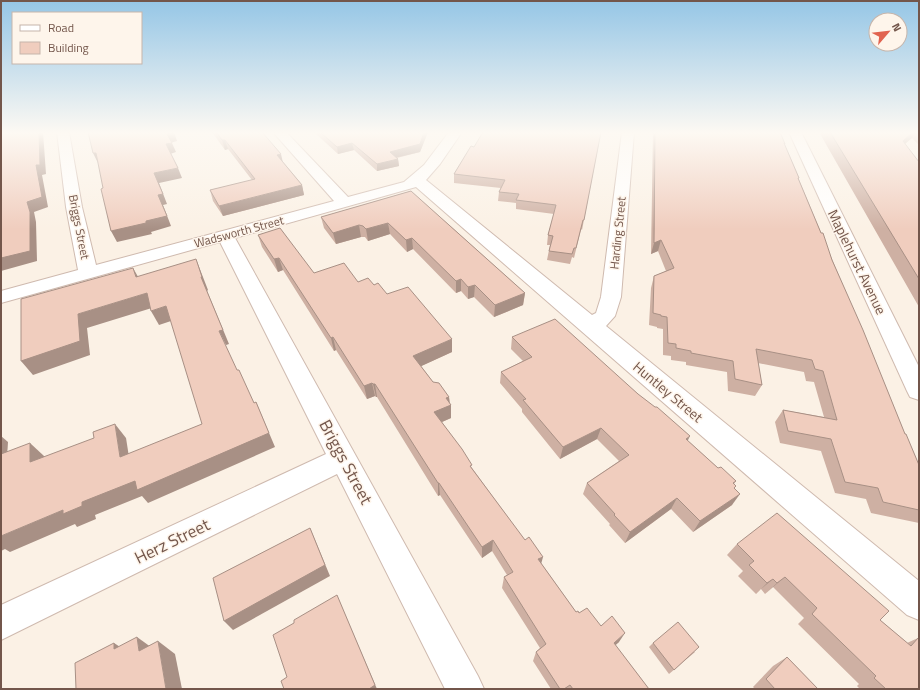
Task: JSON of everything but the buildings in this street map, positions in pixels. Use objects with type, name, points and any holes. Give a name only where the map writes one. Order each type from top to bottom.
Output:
[{"type":"street","name":"Briggs Street","points":[[68,164],[74,207],[88,273]]},
{"type":"street","points":[[309,164],[345,203]]},
{"type":"street","name":"Wadsworth Street","points":[[1,297],[409,185],[428,171],[433,164]]},
{"type":"street","name":"Harding Street","points":[[591,327],[605,316],[611,297],[625,164]]},
{"type":"street","name":"Maplehurst Avenue","points":[[810,164],[919,391]]},
{"type":"street","name":"Huntley Street","points":[[417,180],[919,603]]},
{"type":"street","name":"Briggs Street","points":[[225,236],[344,458],[465,689]]},
{"type":"street","name":"Herz Street","points":[[1,623],[344,458]]}]
